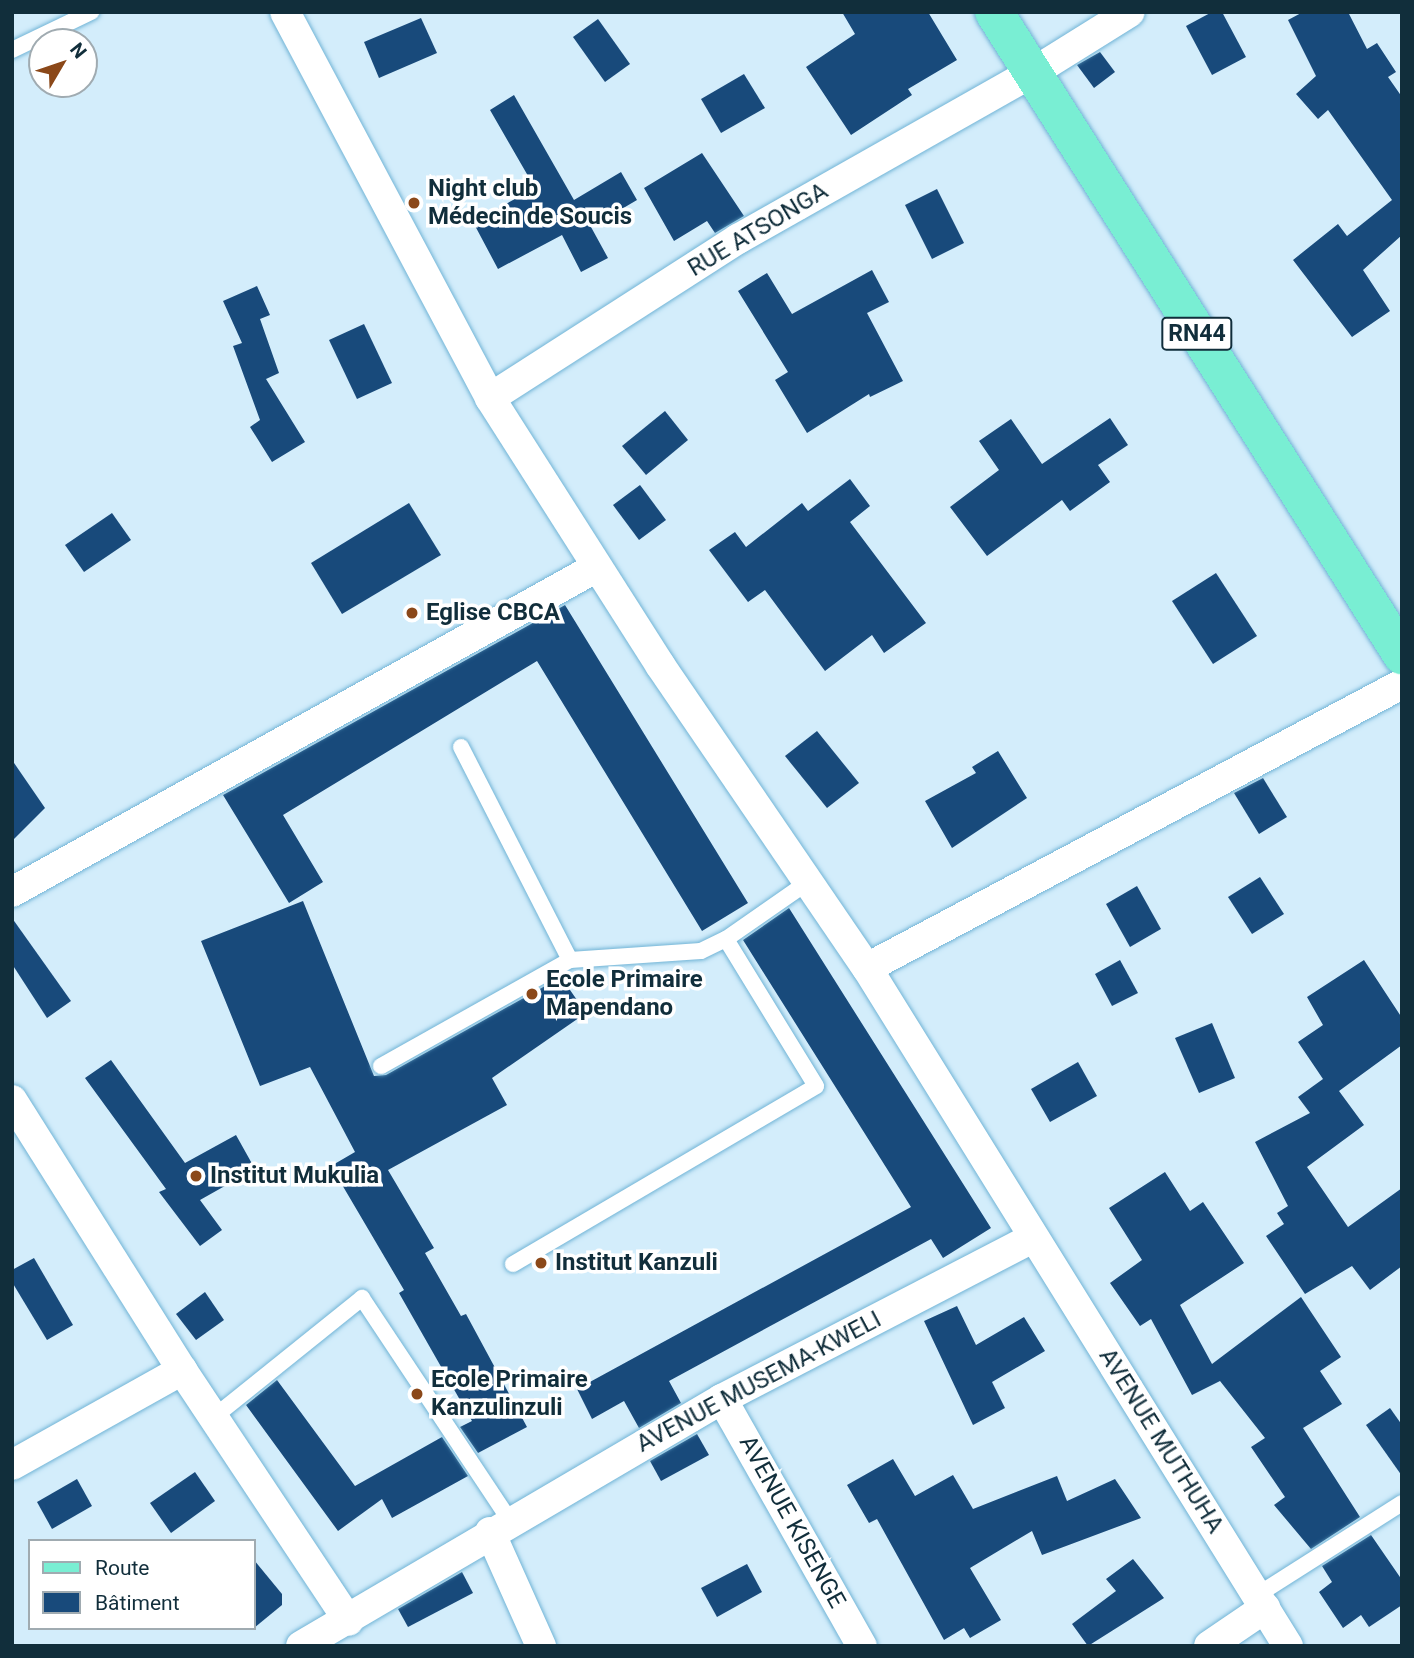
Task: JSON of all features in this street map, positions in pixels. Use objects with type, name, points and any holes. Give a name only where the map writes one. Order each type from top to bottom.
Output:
[{"type":"main road","name":"RN44","points":[[994,12],[1402,655]]},
{"type":"street","name":"AVENUE MUTHUHA","points":[[285,12],[490,398],[597,567],[867,968],[1032,1238],[1288,1646]]},
{"type":"street","name":"RUE ATSONGA","points":[[490,398],[738,239],[1032,74],[1130,12]]},
{"type":"street","points":[[12,892],[597,567]]},
{"type":"street","points":[[867,968],[1402,684]]},
{"type":"street","points":[[12,1100],[182,1370],[349,1621]]},
{"type":"street","name":"AVENUE MUSEMA-KWELI","points":[[301,1646],[349,1621],[500,1526],[722,1399],[1032,1238]]},
{"type":"street","points":[[12,1465],[182,1370]]},
{"type":"street","name":"AVENUE KISENGE","points":[[722,1399],[862,1646]]},
{"type":"street","points":[[500,1526],[541,1646]]},
{"type":"street","points":[[1209,1646],[1262,1601]]},
{"type":"lane","points":[[12,50],[91,12]]},
{"type":"lane","points":[[461,747],[570,960]]},
{"type":"lane","points":[[381,1066],[570,960],[701,951],[726,939],[808,881]]},
{"type":"lane","points":[[513,1265],[817,1086],[726,939]]},
{"type":"lane","points":[[214,1417],[362,1298],[500,1526]]},
{"type":"lane","points":[[1262,1601],[1402,1503]]},
{"type":"building","points":[[842,12],[928,12],[957,60],[908,89],[912,95],[851,135],[806,67],[855,34]]},
{"type":"building","points":[[1212,12],[1222,12],[1246,57],[1212,75],[1186,26]]},
{"type":"building","points":[[1303,12],[1348,12],[1367,49],[1377,43],[1396,72],[1388,77],[1402,97],[1402,235],[1363,270],[1390,311],[1352,337],[1293,260],[1338,224],[1347,236],[1392,200],[1328,110],[1318,119],[1296,94],[1316,76],[1288,20]]},
{"type":"building","points":[[421,18],[437,53],[379,78],[364,42]]},
{"type":"building","points":[[598,19],[630,64],[605,82],[573,37]]},
{"type":"building","points":[[1100,52],[1115,72],[1094,88],[1077,65]]},
{"type":"building","points":[[744,74],[765,108],[721,133],[701,99]]},
{"type":"building","points":[[514,95],[574,200],[621,172],[637,200],[591,227],[608,258],[581,272],[562,235],[498,269],[473,222],[535,188],[490,110]]},
{"type":"building","points":[[702,153],[744,216],[715,233],[707,221],[674,241],[644,188]]},
{"type":"building","points":[[937,189],[964,243],[932,259],[905,205]]},
{"type":"building","points":[[872,270],[889,302],[867,313],[903,381],[870,397],[869,394],[807,433],[775,380],[788,372],[738,291],[767,273],[792,314]]},
{"type":"building","points":[[257,286],[270,315],[260,319],[279,373],[266,379],[305,442],[272,462],[250,427],[260,420],[233,346],[242,343],[223,301]]},
{"type":"building","points":[[364,324],[392,383],[357,399],[329,340]]},
{"type":"building","points":[[665,411],[688,440],[646,475],[622,446]]},
{"type":"building","points":[[1110,418],[1128,445],[1098,465],[1110,482],[1070,511],[1062,500],[987,556],[950,507],[999,470],[979,441],[1011,419],[1042,464]]},
{"type":"building","points":[[850,479],[870,506],[850,522],[926,623],[884,653],[872,635],[825,671],[765,590],[748,602],[709,550],[735,532],[746,547],[802,503],[808,511]]},
{"type":"building","points":[[640,485],[666,520],[639,540],[613,505]]},
{"type":"building","points":[[409,503],[441,555],[342,614],[311,563]]},
{"type":"building","points":[[112,513],[131,540],[84,572],[65,545]]},
{"type":"building","points":[[1216,573],[1257,636],[1213,664],[1172,601]]},
{"type":"building","points":[[565,605],[748,903],[702,931],[537,661],[283,815],[323,882],[289,903],[223,795]]},
{"type":"building","points":[[817,731],[859,783],[827,808],[785,756]]},
{"type":"building","points":[[998,751],[1027,798],[952,848],[925,801],[976,773],[972,767]]},
{"type":"building","points":[[12,760],[45,808],[12,841]]},
{"type":"building","points":[[1263,778],[1287,817],[1259,834],[1234,793]]},
{"type":"building","points":[[1260,877],[1284,914],[1252,934],[1228,897]]},
{"type":"building","points":[[1137,886],[1161,929],[1130,947],[1106,904]]},
{"type":"building","points":[[303,901],[374,1076],[386,1075],[561,977],[586,1013],[492,1078],[507,1105],[388,1170],[434,1248],[425,1253],[461,1316],[466,1314],[527,1427],[478,1453],[460,1427],[472,1421],[399,1293],[404,1290],[331,1166],[355,1152],[310,1067],[260,1086],[201,941]]},
{"type":"building","points":[[789,908],[991,1228],[943,1258],[931,1239],[669,1381],[681,1403],[639,1428],[624,1401],[592,1419],[577,1389],[911,1207],[743,940]]},
{"type":"building","points":[[12,918],[71,1001],[47,1018],[12,964]]},
{"type":"building","points":[[1120,960],[1138,993],[1112,1006],[1095,974]]},
{"type":"building","points":[[1364,960],[1402,1018],[1402,1045],[1339,1091],[1364,1125],[1307,1167],[1348,1227],[1402,1188],[1402,1266],[1370,1290],[1352,1266],[1305,1294],[1266,1236],[1284,1224],[1277,1213],[1288,1206],[1255,1142],[1310,1113],[1298,1097],[1323,1079],[1298,1042],[1323,1025],[1307,997]]},
{"type":"building","points":[[1212,1023],[1235,1078],[1199,1093],[1175,1038]]},
{"type":"building","points":[[111,1060],[185,1163],[236,1135],[255,1169],[200,1200],[222,1230],[200,1246],[159,1192],[166,1189],[85,1078]]},
{"type":"building","points":[[1078,1062],[1097,1096],[1050,1122],[1031,1089]]},
{"type":"building","points":[[1165,1172],[1190,1211],[1203,1202],[1244,1263],[1180,1305],[1212,1364],[1301,1297],[1341,1357],[1320,1371],[1342,1404],[1303,1428],[1360,1517],[1311,1549],[1274,1505],[1285,1497],[1251,1447],[1265,1438],[1220,1381],[1192,1395],[1151,1319],[1140,1326],[1110,1283],[1142,1260],[1109,1208]]},
{"type":"building","points":[[34,1258],[73,1325],[47,1340],[12,1282],[12,1270]]},
{"type":"building","points":[[205,1292],[224,1320],[196,1340],[176,1314]]},
{"type":"building","points":[[957,1306],[976,1345],[1024,1317],[1045,1351],[992,1382],[1005,1408],[973,1425],[924,1321]]},
{"type":"building","points":[[277,1380],[355,1486],[442,1437],[468,1476],[392,1518],[382,1499],[338,1531],[246,1405]]},
{"type":"building","points":[[1390,1408],[1402,1425],[1402,1476],[1366,1425]]},
{"type":"building","points":[[697,1434],[709,1455],[661,1481],[650,1461]]},
{"type":"building","points":[[893,1459],[915,1496],[953,1475],[973,1509],[1057,1476],[1067,1501],[1115,1479],[1141,1518],[1042,1555],[1032,1531],[970,1568],[1001,1620],[970,1638],[964,1628],[944,1640],[877,1519],[869,1523],[847,1485]]},
{"type":"building","points":[[195,1472],[215,1501],[171,1533],[150,1503]]},
{"type":"building","points":[[77,1479],[92,1506],[52,1529],[37,1502]]},
{"type":"building","points":[[1371,1535],[1402,1580],[1402,1605],[1369,1627],[1361,1615],[1343,1628],[1319,1592],[1332,1582],[1322,1566]]},
{"type":"building","points":[[1133,1559],[1164,1598],[1088,1646],[1072,1624],[1116,1591],[1106,1579]]},
{"type":"building","points":[[256,1562],[282,1594],[282,1605],[256,1626]]},
{"type":"building","points":[[747,1564],[762,1592],[717,1617],[701,1588]]},
{"type":"building","points":[[462,1572],[473,1593],[408,1627],[398,1609]]},
{"type":"place","name":"Night club Médecin de Soucis","points":[[414,203]]},
{"type":"place","name":"Eglise CBCA","points":[[412,613]]},
{"type":"place","name":"Ecole Primaire Mapendano","points":[[532,994]]},
{"type":"place","name":"Institut Mukulia","points":[[196,1176]]},
{"type":"place","name":"Institut Kanzuli","points":[[541,1263]]},
{"type":"place","name":"Ecole Primaire Kanzulinzuli","points":[[417,1394]]}]
